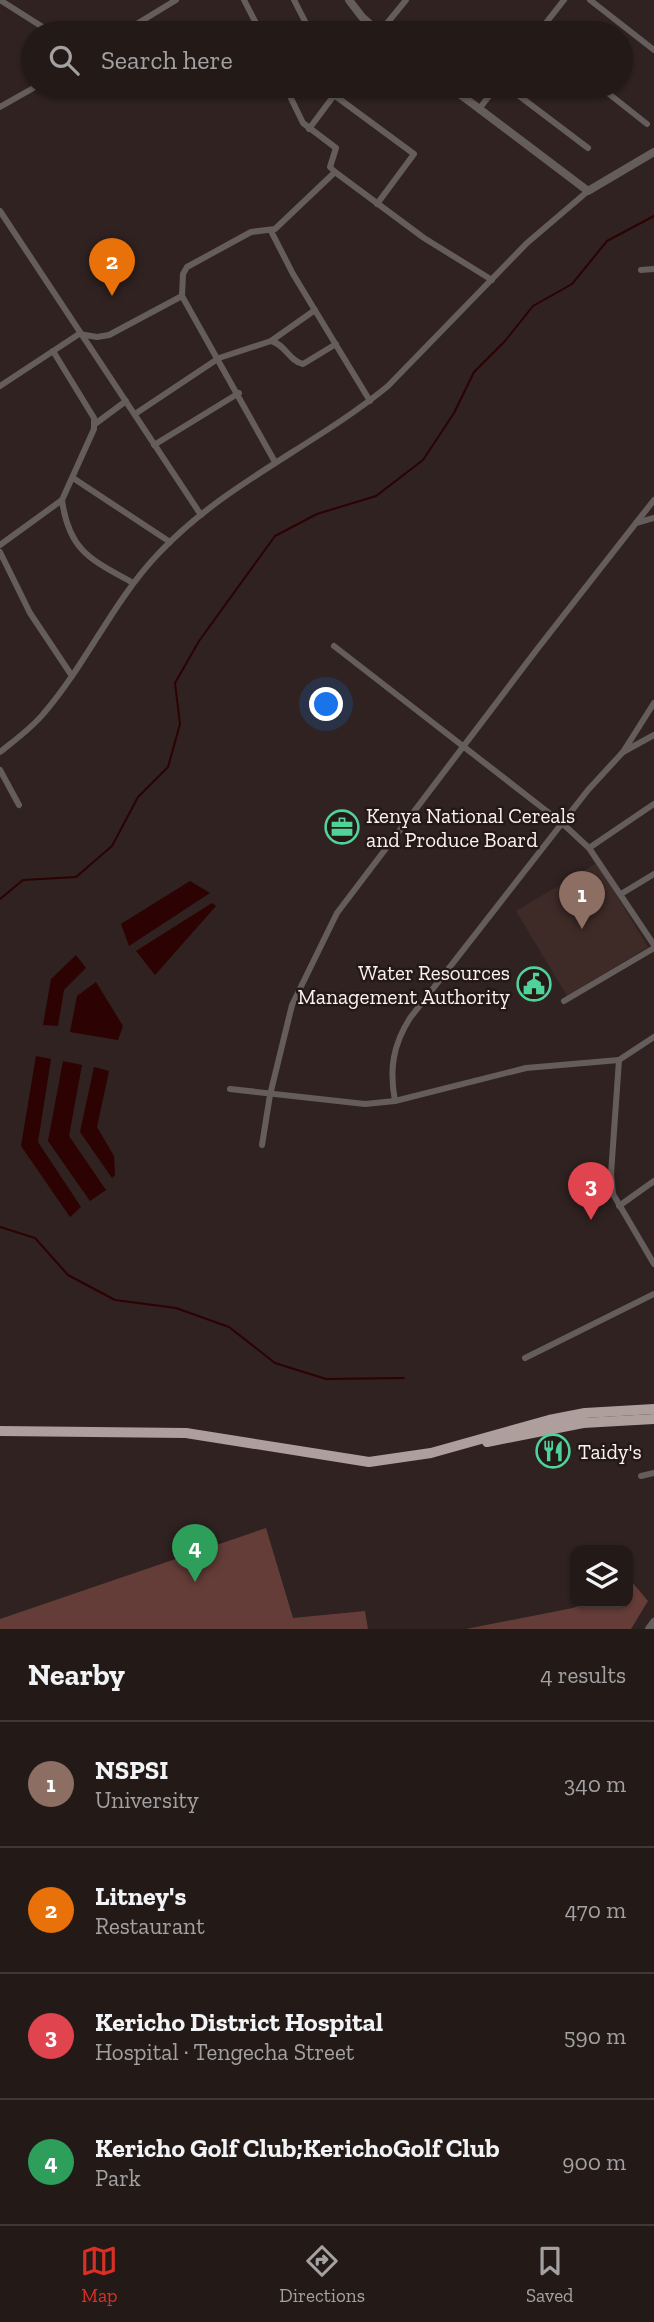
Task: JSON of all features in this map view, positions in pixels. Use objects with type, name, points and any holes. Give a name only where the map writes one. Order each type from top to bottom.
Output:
[{"type":"highway","points":[[0,1431],[186,1433],[369,1462],[407,1458],[548,1420],[585,1413],[654,1409]]},
{"type":"highway","points":[[473,1442],[500,1441],[583,1423],[654,1419]]},
{"type":"street","points":[[0,0],[33,21]]},
{"type":"street","points":[[142,21],[176,0]]},
{"type":"street","points":[[244,0],[255,21]]},
{"type":"street","points":[[294,0],[305,21]]},
{"type":"street","points":[[349,0],[366,21]]},
{"type":"street","points":[[389,21],[406,0]]},
{"type":"street","points":[[547,21],[564,0]]},
{"type":"street","points":[[590,0],[617,21]]},
{"type":"street","points":[[633,34],[654,50]]},
{"type":"street","points":[[1,106],[21,95]]},
{"type":"street","points":[[292,98],[309,130],[336,148],[330,165],[335,172],[424,238],[492,279]]},
{"type":"street","points":[[309,130],[332,98]]},
{"type":"street","points":[[338,98],[414,154],[377,204]]},
{"type":"street","points":[[465,98],[588,191]]},
{"type":"street","points":[[479,109],[488,98]]},
{"type":"street","points":[[522,98],[588,148]]},
{"type":"street","points":[[614,98],[647,124]]},
{"type":"street","points":[[0,752],[43,715],[133,583],[170,542],[201,514],[370,401],[406,371],[544,226],[588,191],[654,152]]},
{"type":"street","points":[[275,462],[239,393],[182,296],[182,278],[187,267],[251,232],[271,231],[335,172]]},
{"type":"street","points":[[0,211],[79,334],[201,514]]},
{"type":"street","points":[[271,231],[370,401]]},
{"type":"street","points":[[641,270],[654,269]]},
{"type":"street","points":[[0,386],[79,334],[97,337],[109,335],[182,296]]},
{"type":"street","points":[[135,414],[219,358],[271,341],[315,310]]},
{"type":"street","points":[[271,341],[280,345],[296,362],[303,364],[335,344]]},
{"type":"street","points":[[53,351],[95,424]]},
{"type":"street","points":[[154,445],[239,393]]},
{"type":"street","points":[[0,545],[62,500],[95,424],[126,401]]},
{"type":"street","points":[[73,478],[170,542]]},
{"type":"street","points":[[62,500],[67,527],[77,548],[133,583]]},
{"type":"street","points":[[262,1145],[292,1005],[337,913],[654,500]]},
{"type":"street","points":[[636,523],[654,518]]},
{"type":"street","points":[[0,552],[30,612],[72,676]]},
{"type":"street","points":[[334,646],[562,823],[589,848],[621,894],[654,947],[564,1001]]},
{"type":"street","points":[[395,1101],[391,1070],[402,1031],[562,823],[623,752],[654,703]]},
{"type":"street","points":[[623,752],[654,735]]},
{"type":"street","points":[[0,770],[19,805]]},
{"type":"street","points":[[589,848],[654,804]]},
{"type":"street","points":[[621,894],[654,874]]},
{"type":"street","points":[[230,1088],[338,1103],[395,1101],[526,1068],[619,1060],[654,1037]]},
{"type":"street","points":[[619,1060],[611,1174],[613,1195],[654,1264]]},
{"type":"street","points":[[619,1206],[654,1181]]},
{"type":"street","points":[[525,1358],[654,1294]]},
{"type":"street","points":[[641,1476],[654,1473]]},
{"type":"street","points":[[649,1629],[654,1622]]},
{"type":"shaded area","points":[[597,863],[648,947],[567,996],[516,911]]},
{"type":"shaded area","points":[[190,881],[210,893],[129,946],[121,924]]},
{"type":"shaded area","points":[[212,903],[216,906],[155,975],[136,951]]},
{"type":"shaded area","points":[[76,955],[86,968],[64,990],[58,1026],[43,1025],[51,979]]},
{"type":"shaded area","points":[[96,982],[123,1026],[118,1040],[70,1032],[77,996]]},
{"type":"shaded area","points":[[36,1056],[51,1059],[38,1142],[81,1207],[70,1217],[21,1146]]},
{"type":"shaded area","points":[[63,1061],[82,1065],[69,1136],[106,1190],[90,1201],[48,1141]]},
{"type":"shaded area","points":[[94,1067],[109,1071],[97,1127],[114,1156],[115,1175],[112,1178],[80,1132]]},
{"type":"shaded area","points":[[266,1528],[293,1618],[365,1611],[368,1629],[0,1629],[0,1619]]},
{"type":"shaded area","points":[[633,1583],[648,1601],[631,1629],[466,1629],[573,1608],[633,1608]]},
{"type":"waterway","points":[[0,899],[23,880],[76,877],[112,846],[138,797],[168,767],[180,724],[175,683],[199,641],[275,536],[317,514],[376,496],[423,460],[454,413],[474,372],[505,341],[533,306],[572,284],[607,241],[654,216]]},
{"type":"waterway","points":[[0,1227],[35,1238],[68,1275],[115,1300],[176,1308],[229,1327],[275,1363],[326,1379],[404,1378]]},
{"type":"place","name":"Litney's","points":[[112,296]]},
{"type":"place","name":"Kenya National Cereals and Produce Board","points":[[342,827]]},
{"type":"place","name":"NSPSI","points":[[582,929]]},
{"type":"place","name":"Water Resources Management Authority","points":[[534,984]]},
{"type":"place","name":"Kericho District Hospital","points":[[591,1220]]},
{"type":"place","name":"Taidy's","points":[[553,1451]]},
{"type":"place","name":"Kericho Golf Club;KerichoGolf Club","points":[[195,1582]]}]
